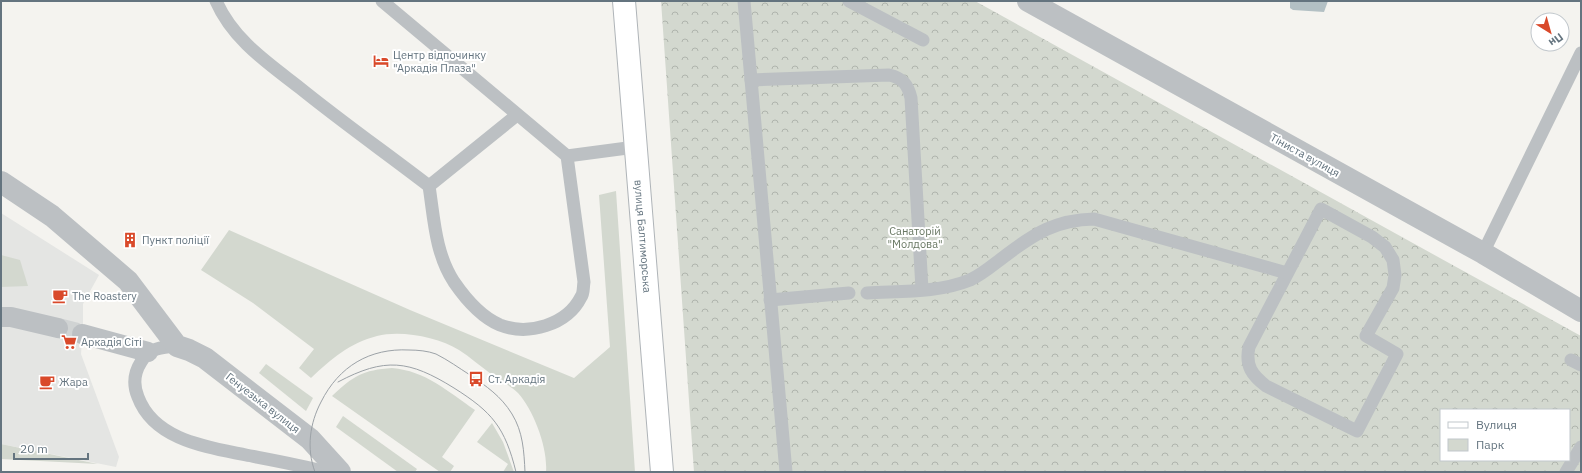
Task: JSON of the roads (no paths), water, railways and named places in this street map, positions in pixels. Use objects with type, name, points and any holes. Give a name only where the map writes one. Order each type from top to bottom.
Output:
[{"type":"main road","name":"вулиця Балтиморська","points":[[624,1],[662,472]]},
{"type":"street","name":"Тіниста вулиця","points":[[1028,1],[1483,253],[1581,311]]},
{"type":"street","points":[[1,182],[52,216],[128,281],[177,346]]},
{"type":"street","points":[[1,318],[11,316],[58,328]]},
{"type":"street","points":[[82,334],[148,352]]},
{"type":"street","name":"Генуезька вулиця","points":[[177,346],[189,350],[211,363],[310,439],[340,472]]},
{"type":"lane","points":[[216,1],[232,29],[250,48],[326,109],[429,186],[439,250],[453,280],[466,298],[481,312],[499,324],[519,330],[538,328],[557,322],[573,309],[582,296],[584,282],[567,156],[382,1]]},
{"type":"lane","points":[[744,1],[786,472]]},
{"type":"lane","points":[[849,1],[923,40]]},
{"type":"lane","points":[[1483,253],[1581,53]]},
{"type":"lane","points":[[751,80],[889,75],[902,80],[906,84],[911,98],[922,289]]},
{"type":"lane","points":[[429,186],[518,115]]},
{"type":"lane","points":[[567,156],[635,147]]},
{"type":"lane","points":[[1321,209],[1385,247],[1393,260],[1395,275],[1394,288],[1366,336],[1397,354],[1357,431],[1266,386],[1256,378],[1250,368],[1247,358],[1249,347],[1288,273],[1321,209]]},
{"type":"lane","points":[[867,293],[954,286],[972,279],[1044,230],[1059,223],[1094,219],[1288,273]]},
{"type":"lane","points":[[770,300],[849,293]]},
{"type":"lane","points":[[177,346],[160,347],[148,352],[135,374],[135,390],[140,402],[148,414],[159,424],[175,436],[197,445],[326,472]]},
{"type":"lane","points":[[1566,472],[1581,447]]},
{"type":"tunnel","points":[[58,328],[82,334]]},
{"type":"tram line","points":[[315,472],[312,463],[310,436],[317,410],[328,389],[346,369],[357,362],[381,352],[395,350],[423,351],[436,354],[470,375],[498,397],[508,408],[519,428],[525,472]]},
{"type":"tram line","points":[[338,382],[370,368],[397,365],[410,367],[438,379],[478,405],[495,422],[507,443],[516,472]]},
{"type":"place","name":"Центр відпочинку \"Аркадія Плаза\"","points":[[381,61]]},
{"type":"place","name":"Пункт поліції","points":[[130,240]]},
{"type":"place","name":"The Roastery","points":[[60,296]]},
{"type":"place","name":"Аркадія Сіті","points":[[69,342]]},
{"type":"place","name":"Ст. Аркадія","points":[[476,379]]},
{"type":"place","name":"Жара","points":[[47,382]]},
{"type":"park label","name":"Санаторій \"Молдова\"","points":[[915,237]]}]
